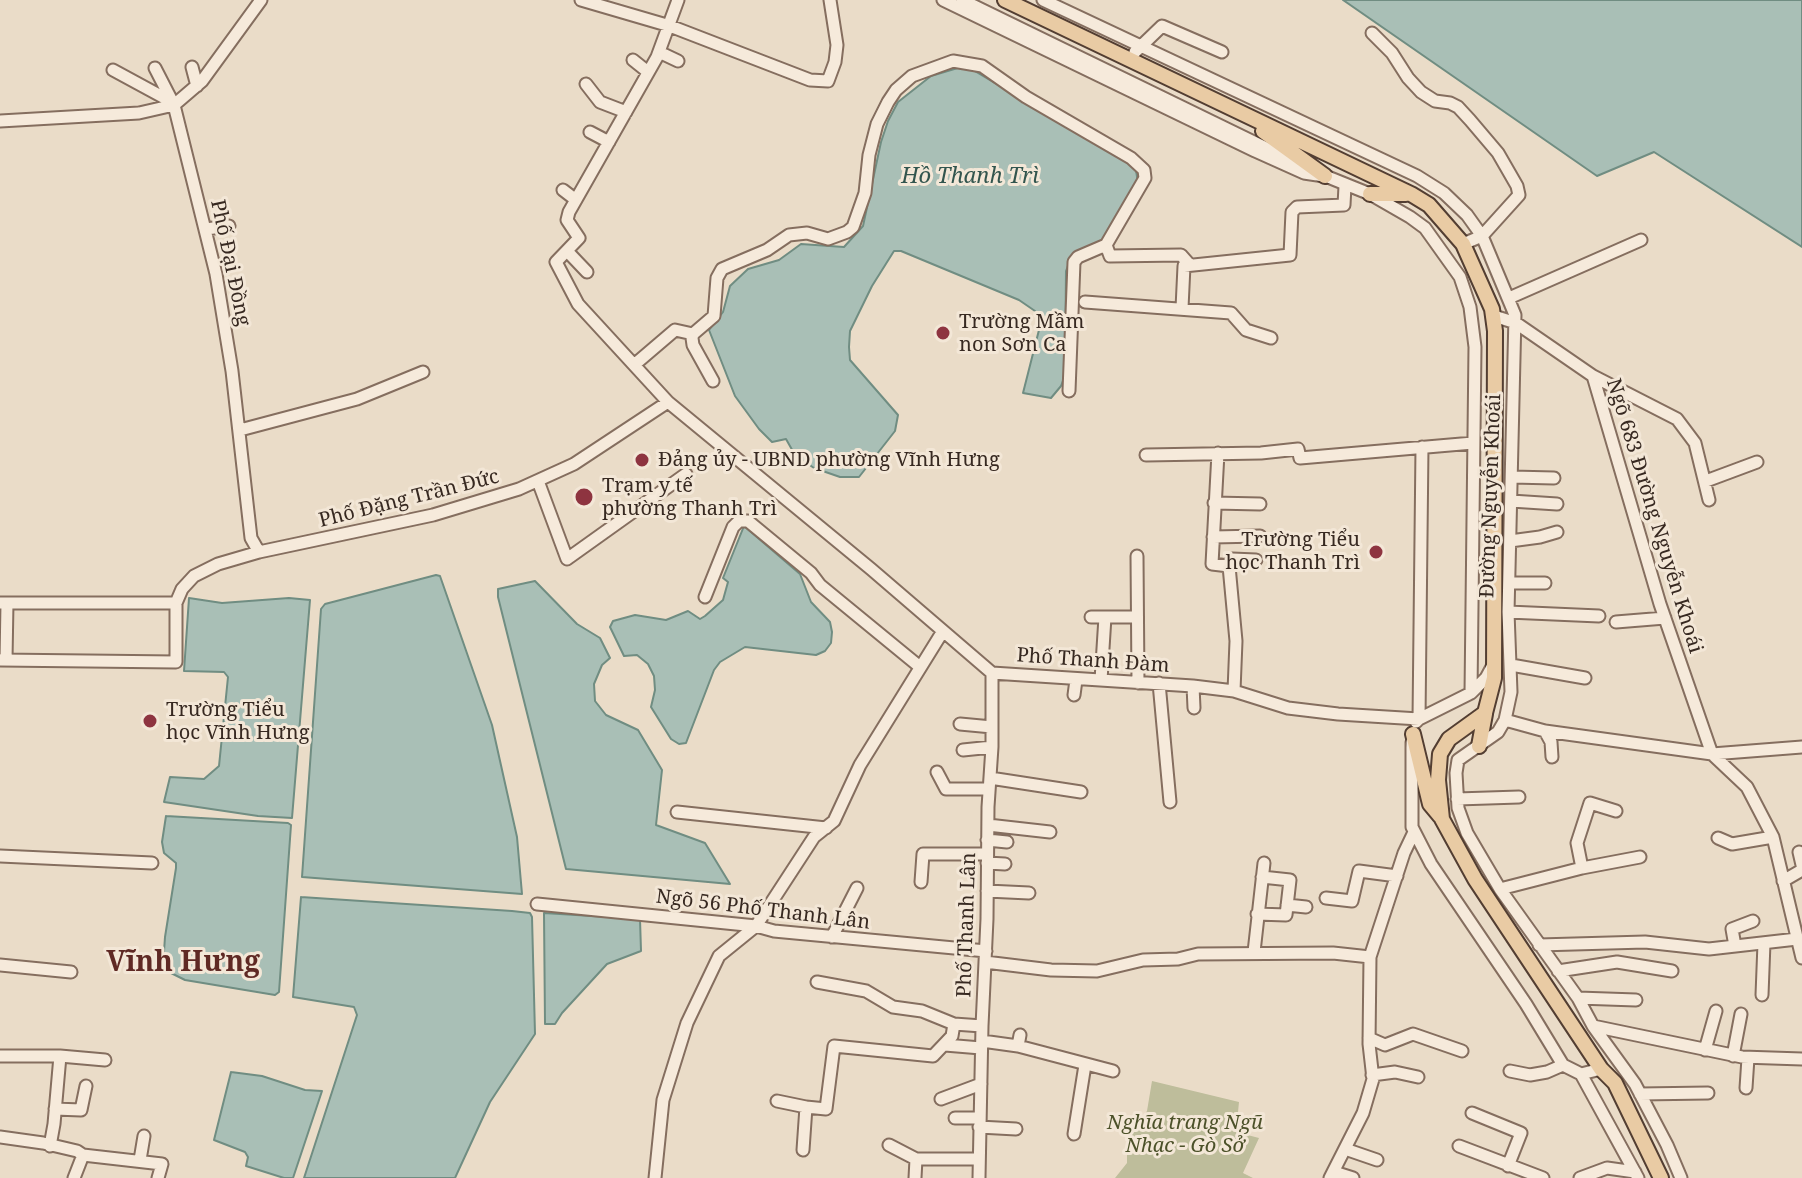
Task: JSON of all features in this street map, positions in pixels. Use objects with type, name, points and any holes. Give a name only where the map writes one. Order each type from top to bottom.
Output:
[{"type":"main road","name":"Đường Nguyễn Khoái","points":[[1005,0],[1411,194],[1429,205],[1463,244],[1494,316],[1494,665],[1492,694],[1479,746]]},
{"type":"main road","points":[[1237,112],[1325,176]]},
{"type":"main road","points":[[1370,194],[1411,194]]},
{"type":"main road","points":[[1442,819],[1438,780],[1440,754],[1449,739],[1485,713]]},
{"type":"main road","points":[[1413,734],[1430,804],[1442,819],[1462,860],[1601,1069],[1615,1083],[1661,1178]]},
{"type":"street","points":[[0,121],[139,113],[173,104],[197,86],[220,60],[258,4],[245,0]]},
{"type":"street","points":[[581,0],[670,26],[810,80],[828,81],[837,45],[830,0]]},
{"type":"street","points":[[587,272],[567,251],[579,238],[567,220],[659,52],[678,0]]},
{"type":"street","name":"Đường Nguyễn Khoái","points":[[943,0],[1255,151],[1304,173],[1325,176]]},
{"type":"street","name":"Đường Nguyễn Khoái","points":[[962,0],[1345,186],[1370,194],[1410,217],[1439,244],[1460,277],[1470,307],[1475,347],[1471,693]]},
{"type":"street","name":"Đường Nguyễn Khoái","points":[[1043,0],[1417,176],[1444,193],[1467,215],[1482,236],[1509,298],[1516,323],[1508,612],[1511,665],[1509,707],[1505,720]]},
{"type":"street","points":[[1129,60],[1162,26],[1222,52]]},
{"type":"street","points":[[1372,33],[1392,53],[1421,92],[1435,101],[1458,107],[1498,153],[1517,186],[1519,195],[1482,236],[1463,244]]},
{"type":"street","points":[[659,52],[678,61]]},
{"type":"street","points":[[633,60],[648,72]]},
{"type":"street","points":[[713,381],[693,345],[693,334],[714,316],[717,278],[722,269],[767,250],[789,235],[807,233],[828,239],[853,227],[865,193],[869,155],[877,124],[888,102],[912,76],[953,61],[982,66],[1026,97],[1140,164],[1145,178],[1106,245],[1078,257],[1074,262],[1069,391]]},
{"type":"street","points":[[192,67],[197,86]]},
{"type":"street","name":"Phố Đại Đồng","points":[[155,68],[173,104],[206,229],[223,310],[240,430]]},
{"type":"street","points":[[113,70],[173,104]]},
{"type":"street","points":[[586,84],[600,102],[626,112]]},
{"type":"street","points":[[590,132],[609,142]]},
{"type":"street","points":[[1182,308],[1182,271],[1189,264],[1290,255],[1292,212],[1297,207],[1344,205],[1345,186]]},
{"type":"street","points":[[563,190],[576,200]]},
{"type":"street","points":[[206,229],[229,226]]},
{"type":"street","points":[[1509,298],[1641,240]]},
{"type":"street","points":[[1106,245],[1110,256],[1181,255],[1189,264]]},
{"type":"street","name":"Phố Thanh Đàm","points":[[567,251],[556,262],[578,304],[668,402],[992,673],[1193,686],[1234,691],[1288,708],[1419,719]]},
{"type":"street","points":[[1085,302],[1231,313],[1246,330],[1271,338]]},
{"type":"street","name":"Ngõ 683 Đường Nguyễn Khoái","points":[[1494,316],[1516,323],[1593,376],[1665,618],[1712,754]]},
{"type":"street","points":[[634,365],[675,330],[693,334]]},
{"type":"street","points":[[259,552],[251,538],[240,430],[357,399],[423,372]]},
{"type":"street","points":[[1593,376],[1677,419],[1695,443],[1709,500]]},
{"type":"street","name":"Phố Đặng Trần Đức","points":[[176,603],[182,589],[194,576],[218,564],[259,552],[433,515],[538,481],[574,464],[668,402]]},
{"type":"street","points":[[1146,455],[1261,453],[1298,449],[1300,458],[1473,443]]},
{"type":"street","points":[[1422,447],[1419,719],[1413,734],[1410,791],[1414,832],[1449,895],[1526,1004],[1563,1065],[1581,1074],[1636,1175]]},
{"type":"street","points":[[1218,453],[1212,564],[1229,566]]},
{"type":"street","points":[[1706,481],[1757,462]]},
{"type":"street","points":[[538,481],[567,559],[686,474]]},
{"type":"street","points":[[1512,477],[1554,478]]},
{"type":"street","points":[[1511,501],[1557,504]]},
{"type":"street","points":[[1214,503],[1260,504]]},
{"type":"street","points":[[705,597],[733,527],[739,521],[748,521],[920,667]]},
{"type":"street","points":[[1510,541],[1557,532]]},
{"type":"street","points":[[1213,537],[1260,536]]},
{"type":"street","points":[[1137,556],[1138,683]]},
{"type":"street","points":[[1234,691],[1236,641],[1229,566],[1232,559],[1256,560]]},
{"type":"street","points":[[1509,583],[1545,583]]},
{"type":"street","points":[[4,603],[176,603],[176,662],[3,660],[4,603]]},
{"type":"street","points":[[1508,612],[1599,616]]},
{"type":"street","points":[[1091,617],[1137,617]]},
{"type":"street","points":[[1101,680],[1105,617]]},
{"type":"street","points":[[1616,622],[1665,618]]},
{"type":"street","points":[[655,1178],[663,1100],[687,1023],[719,956],[756,926],[814,837],[834,821],[860,765],[943,631]]},
{"type":"street","points":[[1419,719],[1471,693],[1494,665]]},
{"type":"street","points":[[1511,665],[1585,678]]},
{"type":"street","name":"Phố Thanh Lân","points":[[979,1178],[992,673]]},
{"type":"street","points":[[1074,695],[1076,680]]},
{"type":"street","points":[[1159,683],[1170,802]]},
{"type":"street","points":[[1193,686],[1194,708]]},
{"type":"street","points":[[1681,1178],[1640,1094],[1593,1026],[1578,998],[1500,889],[1467,833],[1457,799],[1458,760],[1498,732],[1505,720],[1545,731],[1712,754],[1802,747]]},
{"type":"street","points":[[960,724],[992,727]]},
{"type":"street","points":[[1545,731],[1551,742],[1552,757]]},
{"type":"street","points":[[963,750],[992,747]]},
{"type":"street","points":[[1712,754],[1747,787],[1773,837],[1802,958]]},
{"type":"street","points":[[937,772],[946,789],[990,784],[1081,792]]},
{"type":"street","points":[[1457,799],[1519,797]]},
{"type":"street","points":[[1582,868],[1577,843],[1590,803],[1616,811]]},
{"type":"street","points":[[677,812],[826,828]]},
{"type":"street","points":[[988,825],[1050,832]]},
{"type":"street","points":[[1353,1178],[1332,1175],[1363,1113],[1372,1075],[1370,957],[1414,832]]},
{"type":"street","points":[[1718,838],[1732,844],[1773,837]]},
{"type":"street","points":[[987,840],[1007,842]]},
{"type":"street","points":[[1783,881],[1802,867],[1799,852]]},
{"type":"street","points":[[921,882],[923,854],[987,858],[1005,864]]},
{"type":"street","points":[[0,856],[152,863]]},
{"type":"street","points":[[1500,889],[1640,857]]},
{"type":"street","points":[[1254,952],[1264,863]]},
{"type":"street","points":[[1326,898],[1352,901],[1359,871],[1397,876]]},
{"type":"street","points":[[1257,914],[1286,915],[1290,880],[1262,877]]},
{"type":"street","points":[[832,937],[857,888]]},
{"type":"street","points":[[987,891],[1029,893]]},
{"type":"street","name":"Ngõ 56 Phố Thanh Lân","points":[[537,904],[756,926],[774,931],[986,957],[1028,968],[1097,971],[1143,960],[1254,952],[1333,953],[1370,957]]},
{"type":"street","points":[[1287,905],[1306,907]]},
{"type":"street","points":[[1735,946],[1732,929],[1753,921]]},
{"type":"street","points":[[1539,945],[1645,942],[1685,948],[1797,939]]},
{"type":"street","points":[[1762,995],[1764,943]]},
{"type":"street","points":[[1558,971],[1617,962],[1672,971]]},
{"type":"street","points":[[0,965],[71,972]]},
{"type":"street","points":[[817,982],[866,991],[893,1007],[922,1011],[954,1024],[982,1026]]},
{"type":"street","points":[[1578,998],[1636,1000]]},
{"type":"street","points":[[1705,1050],[1716,1011]]},
{"type":"street","points":[[1733,1056],[1741,1014]]},
{"type":"street","points":[[777,1101],[826,1109],[834,1046],[933,1056],[952,1036],[954,1024]]},
{"type":"street","points":[[1593,1026],[1733,1056],[1802,1059]]},
{"type":"street","points":[[1369,1038],[1385,1045],[1413,1034],[1462,1051]]},
{"type":"street","points":[[945,1045],[1019,1040],[1085,1065],[1113,1071]]},
{"type":"street","points":[[0,1056],[105,1060]]},
{"type":"street","points":[[50,1146],[60,1056]]},
{"type":"street","points":[[1746,1088],[1748,1058]]},
{"type":"street","points":[[1074,1134],[1085,1065]]},
{"type":"street","points":[[1510,1071],[1530,1075],[1563,1065]]},
{"type":"street","points":[[1581,1074],[1601,1069]]},
{"type":"street","points":[[1372,1075],[1395,1072],[1418,1077]]},
{"type":"street","points":[[941,1099],[981,1084]]},
{"type":"street","points":[[55,1109],[81,1110],[86,1086]]},
{"type":"street","points":[[1640,1094],[1708,1093]]},
{"type":"street","points":[[803,1150],[806,1107]]},
{"type":"street","points":[[1472,1113],[1521,1133],[1508,1166]]},
{"type":"street","points":[[955,1118],[1016,1129]]},
{"type":"street","points":[[140,1160],[144,1136]]},
{"type":"street","points":[[0,1137],[77,1151],[83,1155],[162,1164],[158,1178]]},
{"type":"street","points":[[889,1145],[916,1159],[979,1159]]},
{"type":"street","points":[[1459,1146],[1543,1178]]},
{"type":"street","points":[[1345,1149],[1377,1160]]},
{"type":"street","points":[[74,1178],[83,1155]]},
{"type":"street","points":[[915,1178],[916,1159]]},
{"type":"street","points":[[1580,1178],[1607,1168],[1636,1175]]},
{"type":"green space","name":"Nghĩa trang Ngũ Nhạc - Gò Sở","points":[[1152,1081],[1239,1102],[1236,1132],[1259,1138],[1243,1173],[1253,1178],[1115,1178],[1127,1163],[1127,1141],[1147,1111]]},
{"type":"water","points":[[1343,0],[1802,0],[1802,247],[1654,152],[1597,176]]},
{"type":"water","name":"Hồ Thanh Trì","points":[[961,67],[973,70],[1131,164],[1136,170],[1138,183],[1105,239],[1071,258],[1066,271],[1065,375],[1051,398],[1023,393],[1040,326],[1035,311],[1019,300],[901,251],[894,251],[872,286],[850,331],[849,347],[850,360],[898,415],[895,431],[859,477],[840,477],[814,468],[795,455],[786,439],[772,442],[759,429],[735,396],[709,330],[723,312],[730,286],[748,269],[779,260],[801,244],[844,247],[863,226],[881,142],[898,102],[931,76]]},
{"type":"water","points":[[744,526],[800,574],[811,602],[830,622],[831,643],[825,651],[816,655],[745,647],[720,662],[714,670],[686,743],[679,744],[671,739],[651,707],[655,690],[654,676],[648,664],[637,655],[624,656],[610,627],[613,621],[635,615],[666,620],[688,611],[700,619],[705,616],[723,600],[728,582],[723,578]]},
{"type":"water","points":[[440,576],[492,725],[517,837],[522,894],[302,877],[321,609],[325,604]]},
{"type":"water","points":[[535,581],[577,624],[600,638],[610,658],[602,665],[594,684],[595,701],[606,715],[638,730],[662,770],[656,825],[705,843],[730,884],[566,869],[498,597],[498,589]]},
{"type":"water","points":[[189,598],[222,603],[289,598],[310,600],[292,818],[164,802],[170,777],[204,779],[219,766],[228,677],[224,672],[184,671]]},
{"type":"water","points":[[166,816],[291,825],[279,992],[275,995],[185,980],[163,966],[176,868],[176,863],[164,853],[162,842]]},
{"type":"water","points":[[301,897],[530,913],[535,1034],[490,1102],[455,1178],[304,1178],[357,1015],[354,1007],[293,997]]},
{"type":"water","points":[[544,913],[640,919],[641,951],[607,964],[555,1024],[545,1024]]},
{"type":"water","points":[[231,1072],[262,1076],[305,1090],[322,1091],[293,1178],[246,1166],[248,1157],[245,1152],[214,1140]]},
{"type":"place","name":"Trường Mầm non Sơn Ca","points":[[943,333]]},
{"type":"place","name":"Đảng ủy - UBND phường Vĩnh Hưng","points":[[642,460]]},
{"type":"place","name":"Trạm y tế phường Thanh Trì","points":[[584,497]]},
{"type":"place","name":"Trường Tiểu học Thanh Trì","points":[[1376,552]]},
{"type":"place","name":"Trường Tiểu học Vĩnh Hưng","points":[[150,721]]},
{"type":"district","name":"Vĩnh Hưng","points":[[183,963]]}]
